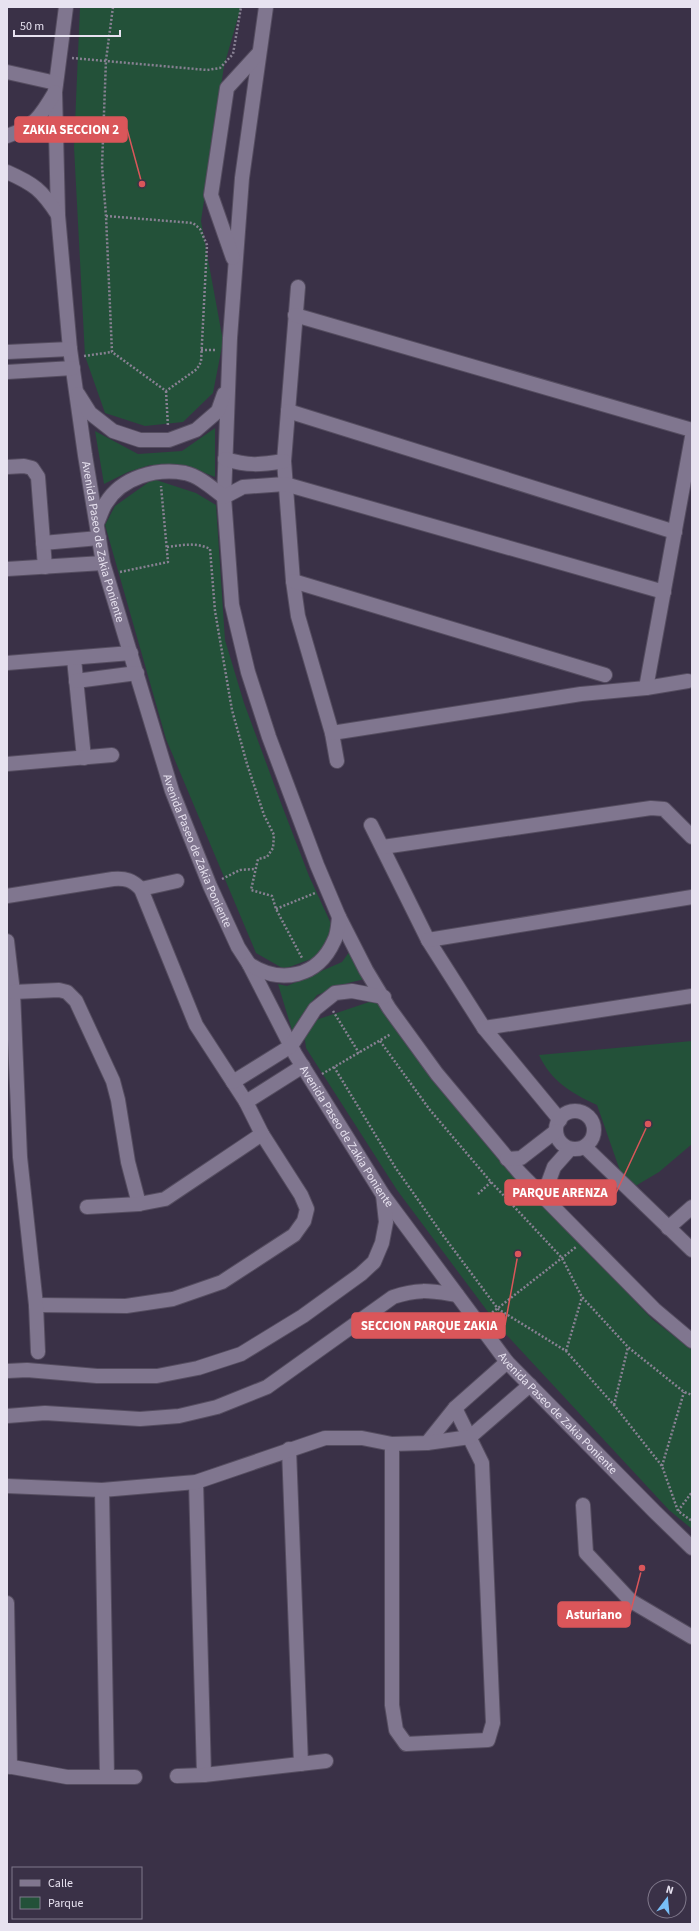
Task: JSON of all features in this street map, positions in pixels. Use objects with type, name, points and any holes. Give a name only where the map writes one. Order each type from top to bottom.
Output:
[{"type":"street","name":"Avenida Paseo de Zakia Poniente","points":[[66,7],[56,87],[58,215],[75,389],[103,564],[172,791],[210,886],[238,947],[249,964],[291,1046],[383,1195],[508,1362],[692,1548]]},
{"type":"street","points":[[266,7],[242,178],[235,262],[225,459],[224,497],[232,605],[248,672],[269,737],[339,917],[366,970],[402,1026],[437,1074],[507,1159],[654,1309],[692,1341]]},
{"type":"street","points":[[235,262],[211,195],[227,88],[259,53]]},
{"type":"street","points":[[7,72],[56,87],[43,114],[24,131],[7,136]]},
{"type":"street","points":[[7,172],[31,183],[45,195],[58,215]]},
{"type":"street","points":[[298,286],[284,461],[293,581],[298,616],[332,733],[337,762]]},
{"type":"street","points":[[295,315],[692,430]]},
{"type":"street","points":[[7,352],[70,349]]},
{"type":"street","points":[[7,372],[73,368]]},
{"type":"street","points":[[75,389],[90,413],[113,431],[140,440],[169,440],[196,430],[218,411],[228,382]]},
{"type":"street","points":[[288,411],[675,532]]},
{"type":"street","points":[[646,688],[692,437]]},
{"type":"street","points":[[225,459],[241,464],[258,465],[284,461]]},
{"type":"street","points":[[7,467],[24,466],[32,468],[38,477],[45,567]]},
{"type":"street","points":[[97,523],[106,503],[121,486],[141,475],[159,472],[185,473],[206,483],[224,497]]},
{"type":"street","points":[[224,497],[243,487],[286,484],[664,592]]},
{"type":"street","points":[[43,543],[99,538]]},
{"type":"street","points":[[7,569],[103,564]]},
{"type":"street","points":[[293,581],[605,675]]},
{"type":"street","points":[[7,663],[74,659],[131,653]]},
{"type":"street","points":[[74,659],[84,758]]},
{"type":"street","points":[[581,694],[586,670]]},
{"type":"street","points":[[76,680],[136,673]]},
{"type":"street","points":[[332,733],[581,694],[646,688],[688,681]]},
{"type":"street","points":[[7,764],[112,755]]},
{"type":"street","points":[[383,847],[651,808],[664,809],[692,837]]},
{"type":"street","points":[[371,825],[428,940],[484,1028],[558,1125],[558,1139],[563,1145],[570,1149],[585,1147],[594,1135],[592,1121],[587,1115],[580,1112],[565,1114],[558,1125],[521,1158],[507,1159]]},
{"type":"street","points":[[7,896],[124,878],[133,881],[141,889],[196,1025],[246,1102],[262,1134],[301,1195],[307,1209],[304,1222],[294,1235],[222,1282],[173,1299],[126,1306],[36,1305]]},
{"type":"street","points":[[141,889],[177,881]]},
{"type":"street","points":[[428,940],[692,897]]},
{"type":"street","points":[[249,964],[261,972],[270,974],[294,975],[308,971],[324,958],[334,941],[339,917]]},
{"type":"street","points":[[7,942],[13,992],[20,1157],[36,1305],[38,1352]]},
{"type":"street","points":[[13,992],[59,990],[67,992],[76,1001],[113,1081],[118,1100],[128,1162],[138,1204]]},
{"type":"street","points":[[233,1082],[291,1046],[309,1017],[326,999],[336,993],[352,991],[384,997]]},
{"type":"street","points":[[484,1028],[692,996]]},
{"type":"street","points":[[246,1102],[303,1066]]},
{"type":"street","points":[[87,1207],[138,1204],[165,1199],[262,1134]]},
{"type":"street","points":[[585,1147],[692,1250]]},
{"type":"street","points":[[543,1197],[554,1167],[570,1149]]},
{"type":"street","points":[[7,1371],[26,1370],[97,1376],[157,1376],[198,1368],[241,1354],[303,1316],[361,1274],[374,1262],[382,1243],[386,1222],[383,1195]]},
{"type":"street","points":[[668,1228],[692,1207]]},
{"type":"street","points":[[7,1416],[45,1413],[140,1419],[179,1416],[217,1407],[267,1387],[393,1297],[410,1291],[429,1291],[457,1295]]},
{"type":"street","points":[[427,1443],[455,1408],[508,1362]]},
{"type":"street","points":[[7,1486],[102,1490],[196,1482],[289,1449],[325,1438],[362,1438],[392,1444],[427,1443],[470,1437],[530,1385]]},
{"type":"street","points":[[392,1444],[392,1705],[396,1730],[406,1744],[488,1740],[493,1723],[482,1462],[455,1408]]},
{"type":"street","points":[[289,1449],[301,1764]]},
{"type":"street","points":[[196,1482],[204,1775]]},
{"type":"street","points":[[102,1490],[107,1776]]},
{"type":"street","points":[[583,1505],[586,1553],[632,1601],[692,1637]]},
{"type":"street","points":[[7,1603],[9,1766],[61,1776],[135,1777]]},
{"type":"street","points":[[177,1776],[204,1775],[326,1761]]},
{"type":"path","points":[[112,352],[106,216],[102,166],[106,60],[113,7]]},
{"type":"path","points":[[84,59],[207,70],[220,68],[233,54],[241,7]]},
{"type":"path","points":[[106,216],[193,223],[200,229],[207,245],[201,362],[197,369],[166,392]]},
{"type":"path","points":[[91,355],[112,352],[166,392],[169,440]]},
{"type":"path","points":[[130,570],[168,562],[159,472]]},
{"type":"path","points":[[167,547],[202,545],[210,549],[215,611],[232,710],[247,764],[264,815],[274,835],[273,848],[267,857],[258,859],[251,890],[272,896],[276,909],[308,971]]},
{"type":"path","points":[[210,886],[240,870],[255,869]]},
{"type":"path","points":[[276,909],[327,889]]},
{"type":"path","points":[[326,999],[359,1053]]},
{"type":"path","points":[[312,1080],[402,1026]]},
{"type":"path","points":[[380,1040],[430,1110],[491,1182],[562,1258],[582,1297],[628,1347],[684,1392],[692,1395]]},
{"type":"path","points":[[334,1067],[404,1179],[442,1234],[498,1309],[566,1351],[614,1405],[662,1466],[678,1511],[692,1521]]},
{"type":"path","points":[[478,1194],[491,1182]]},
{"type":"path","points":[[478,1322],[498,1309],[585,1240]]},
{"type":"path","points":[[566,1351],[582,1297]]},
{"type":"path","points":[[614,1405],[628,1347]]},
{"type":"path","points":[[662,1466],[684,1392]]},
{"type":"path","points":[[678,1511],[692,1492]]},
{"type":"green space","points":[[80,7],[241,7],[224,66],[201,221],[223,341],[213,393],[183,422],[145,426],[105,413],[85,356],[74,147]]},
{"type":"green space","points":[[215,428],[215,477],[185,465],[150,465],[128,472],[104,484],[95,431],[138,454],[182,451]]},
{"type":"green space","points":[[153,479],[196,493],[216,505],[225,640],[244,703],[281,803],[309,876],[333,928],[319,956],[284,969],[256,953],[166,739],[105,525],[115,506]]},
{"type":"green space","points":[[350,951],[369,978],[348,983],[317,995],[299,1019],[295,1040],[278,984],[287,986],[342,962]]},
{"type":"green space","points":[[375,1000],[491,1148],[652,1319],[692,1350],[692,1529],[669,1510],[500,1328],[397,1190],[306,1048],[304,1032],[313,1021]]},
{"type":"green space","points":[[692,1041],[692,1144],[659,1172],[632,1188],[624,1182],[597,1105],[570,1091],[556,1079],[549,1072],[539,1055]]},
{"type":"place","name":"ZAKIA SECCION 2","points":[[142,184]]},
{"type":"place","name":"PARQUE ARENZA","points":[[648,1124]]},
{"type":"place","name":"SECCION PARQUE ZAKIA","points":[[518,1254]]},
{"type":"place","name":"Asturiano","points":[[642,1568]]}]
